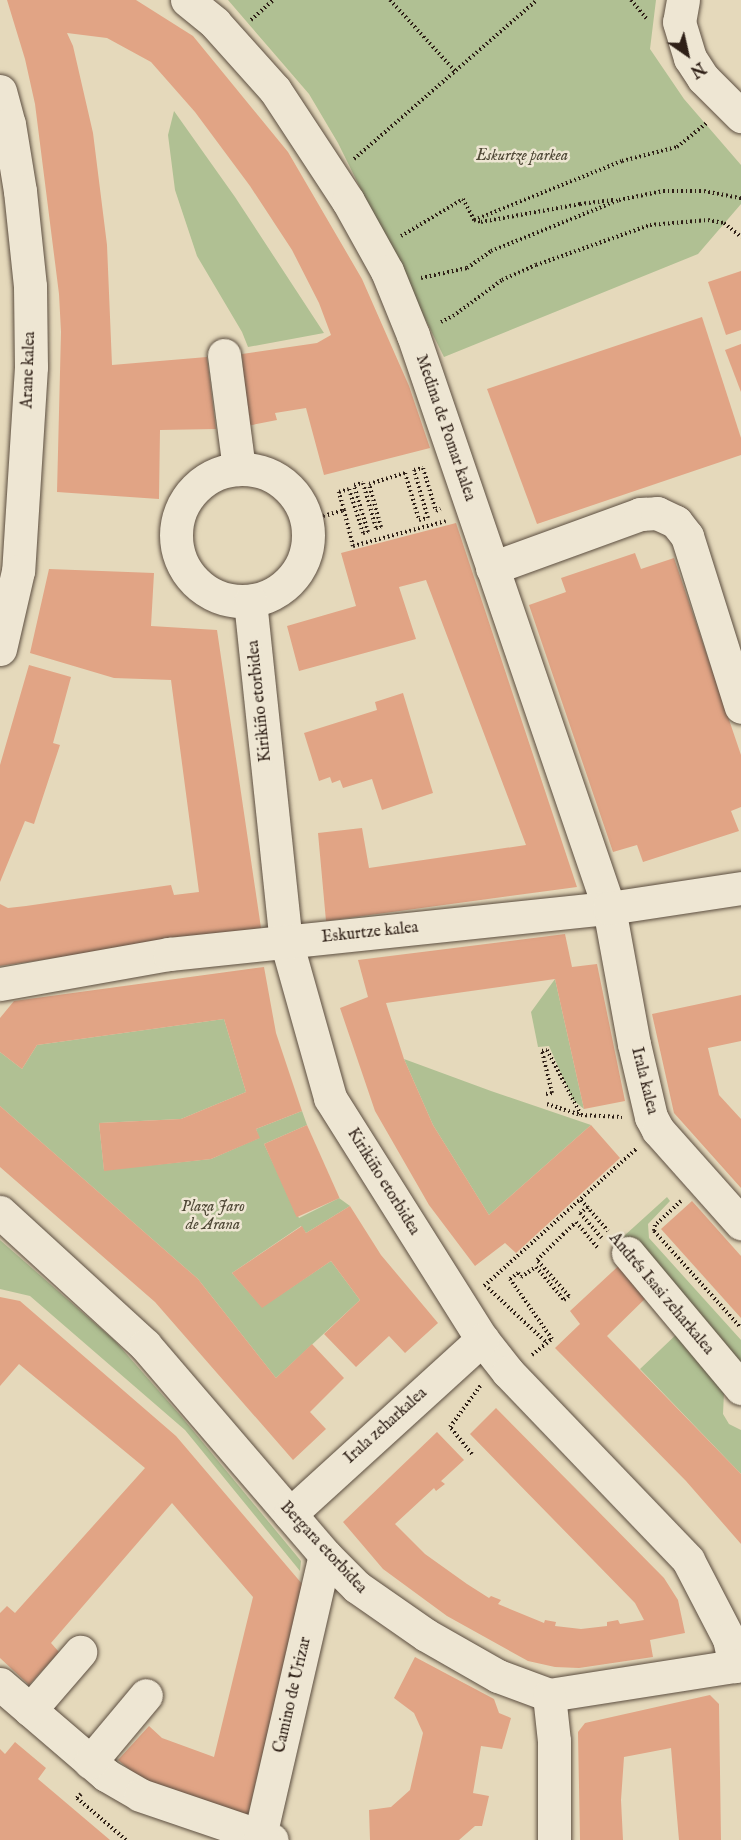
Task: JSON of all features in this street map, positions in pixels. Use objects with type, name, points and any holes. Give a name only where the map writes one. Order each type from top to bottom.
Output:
[{"type":"street","name":"Medina de Pomar kalea","points":[[186,0],[215,23],[276,90],[354,211],[387,271],[413,335],[609,908]]},
{"type":"street","points":[[683,0],[679,22],[690,58],[726,118]]},
{"type":"street","name":"Arane kalea","points":[[0,91],[9,124],[20,191],[30,285],[31,367],[18,571],[0,649]]},
{"type":"street","points":[[224,355],[238,469]]},
{"type":"street","points":[[238,469],[260,472],[280,481],[296,497],[306,521],[308,540],[303,562],[290,581],[272,595],[250,601],[229,601],[209,593],[192,580],[181,562],[176,541],[177,520],[185,501],[199,484],[218,474],[238,469]]},
{"type":"street","points":[[492,567],[640,514],[657,513],[676,522],[687,536],[741,707]]},
{"type":"street","name":"Kirikiño etorbidea","points":[[250,601],[286,941],[330,1098],[482,1339],[508,1372],[688,1560],[729,1639],[738,1666]]},
{"type":"street","name":"Eskurtze kalea","points":[[0,984],[169,954],[609,908],[740,889]]},
{"type":"street","name":"Irala kalea","points":[[609,908],[634,1044],[651,1118],[658,1130],[741,1223]]},
{"type":"street","name":"Bergara etorbidea","points":[[0,1212],[145,1345],[325,1555],[357,1587],[426,1635],[498,1676],[549,1695],[738,1666]]},
{"type":"street","name":"Andrés Isasi zeharkalea","points":[[613,1250],[741,1388]]},
{"type":"street","name":"Irala zeharkalea","points":[[290,1514],[482,1339]]},
{"type":"street","name":"Camino de Urizar","points":[[266,1838],[325,1555]]},
{"type":"street","points":[[30,1710],[80,1652]]},
{"type":"street","points":[[0,1684],[30,1710],[83,1774],[106,1775],[140,1795],[266,1838]]},
{"type":"street","points":[[83,1774],[146,1695]]},
{"type":"street","points":[[549,1695],[554,1741],[554,1840]]},
{"type":"path","points":[[244,27],[273,0]]},
{"type":"path","points":[[390,0],[456,72]]},
{"type":"path","points":[[346,166],[456,72],[531,2],[537,0]]},
{"type":"path","points":[[474,220],[622,161],[677,147],[726,118]]},
{"type":"path","points":[[474,220],[496,221],[580,204],[619,200],[663,191],[704,190],[741,198]]},
{"type":"path","points":[[393,241],[463,199],[474,220]]},
{"type":"path","points":[[412,279],[467,268],[491,251],[619,200]]},
{"type":"path","points":[[413,335],[453,316],[502,280],[536,265],[650,225],[708,220],[724,223],[741,237]]},
{"type":"path","points":[[428,466],[441,509],[436,511],[423,468],[414,470],[428,518],[419,520],[405,473],[369,484],[381,526],[376,528],[363,483],[354,485],[368,532],[363,533],[349,489],[339,492],[353,546],[453,519]]},
{"type":"path","points":[[306,521],[344,510]]},
{"type":"path","points":[[546,1094],[552,1093],[542,1051],[548,1050],[581,1115]]},
{"type":"path","points":[[547,1104],[581,1115],[631,1117]]},
{"type":"path","points":[[493,1280],[641,1144]]},
{"type":"path","points":[[688,1195],[659,1221],[654,1231],[741,1328]]},
{"type":"path","name":"Andrés Isasi zeharkalea","points":[[581,1200],[588,1207],[613,1250]]},
{"type":"path","points":[[588,1207],[580,1213],[613,1250]]},
{"type":"path","points":[[529,1357],[552,1339],[510,1279],[518,1274],[521,1277],[536,1267],[564,1300],[569,1296],[537,1260],[576,1222],[613,1250]]},
{"type":"path","points":[[485,1286],[547,1343]]},
{"type":"path","points":[[472,1454],[450,1427],[483,1382]]},
{"type":"path","points":[[83,1774],[82,1792],[77,1798],[126,1840]]},
{"type":"green space","name":"Eskurtze parkea","points":[[228,0],[656,0],[650,49],[684,99],[741,165],[741,204],[698,254],[444,357],[338,143],[309,94]]},
{"type":"green space","points":[[174,111],[235,197],[324,333],[248,347],[242,332],[197,256],[175,190],[168,135]]},
{"type":"green space","points":[[555,979],[584,1109],[573,1100],[549,1046],[538,1047],[531,1012]]},
{"type":"green space","name":"Plaza Jaro de Arana","points":[[224,1019],[246,1092],[181,1119],[99,1123],[104,1170],[211,1159],[259,1138],[256,1129],[302,1111],[307,1125],[264,1144],[299,1218],[339,1198],[350,1206],[306,1233],[301,1226],[232,1273],[262,1307],[331,1261],[360,1300],[276,1378],[198,1279],[0,1106],[0,1052],[22,1069],[37,1045]]},
{"type":"green space","points":[[404,1059],[591,1125],[489,1215],[433,1125]]},
{"type":"green space","points":[[667,1197],[670,1201],[648,1224],[649,1238],[741,1340],[741,1378],[624,1236]]},
{"type":"green space","points":[[0,1240],[115,1341],[181,1416],[301,1561],[300,1571],[185,1430],[30,1296],[0,1289]]},
{"type":"green space","points":[[681,1330],[724,1393],[723,1414],[729,1424],[741,1430],[741,1474],[640,1369]]},
{"type":"building","points":[[7,0],[136,0],[193,36],[288,152],[362,279],[409,386],[430,448],[324,475],[306,408],[275,413],[277,420],[247,426],[242,354],[317,343],[331,335],[319,303],[292,250],[250,186],[195,112],[151,62],[107,38],[67,33],[73,46],[93,133],[107,245],[112,365],[207,357],[216,429],[160,430],[159,499],[57,492],[61,332],[59,294],[35,104],[25,59]]},
{"type":"building","points":[[741,271],[741,330],[726,335],[708,282]]},
{"type":"building","points":[[702,317],[741,438],[741,455],[537,524],[487,389]]},
{"type":"building","points":[[741,344],[741,392],[725,350]]},
{"type":"building","points":[[456,523],[577,887],[326,921],[318,833],[362,828],[369,868],[526,845],[426,580],[399,587],[416,639],[299,671],[287,626],[356,606],[341,553]]},
{"type":"building","points":[[635,553],[641,569],[674,558],[741,755],[741,807],[731,811],[739,831],[643,862],[637,845],[613,852],[529,605],[566,592],[561,578]]},
{"type":"building","points":[[49,569],[154,573],[151,626],[217,630],[261,928],[0,966],[0,904],[8,908],[26,906],[171,885],[174,895],[199,892],[171,680],[114,678],[30,653]]},
{"type":"building","points":[[29,665],[71,677],[53,743],[60,745],[34,824],[25,821],[0,882],[0,765]]},
{"type":"building","points":[[403,693],[433,793],[382,810],[372,779],[343,788],[340,780],[332,783],[330,777],[319,781],[304,733],[377,710],[375,702]]},
{"type":"building","points":[[565,934],[572,967],[597,964],[625,1101],[584,1109],[555,979],[386,1003],[404,1059],[433,1125],[489,1215],[591,1125],[620,1158],[516,1253],[505,1243],[475,1266],[429,1205],[375,1111],[340,1008],[368,997],[358,960]]},
{"type":"building","points":[[264,967],[276,1033],[302,1111],[256,1129],[260,1138],[211,1159],[104,1171],[99,1123],[181,1119],[246,1092],[224,1019],[37,1045],[22,1069],[0,1052],[0,1018],[14,1001]]},
{"type":"building","points":[[741,995],[741,1041],[708,1048],[719,1095],[741,1119],[741,1188],[674,1113],[652,1014]]},
{"type":"building","points":[[0,1106],[198,1279],[276,1378],[312,1344],[344,1378],[310,1412],[326,1429],[293,1460],[155,1302],[0,1167]]},
{"type":"building","points":[[307,1125],[340,1198],[297,1217],[264,1144]]},
{"type":"building","points":[[692,1201],[741,1256],[741,1318],[661,1229]]},
{"type":"building","points":[[350,1206],[381,1255],[438,1323],[405,1353],[389,1336],[356,1367],[324,1334],[360,1300],[331,1261],[262,1308],[232,1273],[302,1226],[306,1233]]},
{"type":"building","points":[[626,1259],[654,1290],[607,1336],[741,1474],[741,1544],[686,1481],[555,1348],[580,1324],[570,1311]]},
{"type":"building","points":[[0,1297],[20,1301],[176,1436],[303,1585],[247,1819],[141,1779],[118,1760],[149,1726],[162,1738],[214,1757],[253,1597],[172,1503],[51,1643],[59,1652],[29,1685],[0,1658],[0,1613],[7,1606],[15,1613],[145,1468],[19,1364],[0,1386]]},
{"type":"building","points":[[496,1408],[664,1578],[678,1600],[685,1633],[650,1640],[653,1657],[579,1668],[555,1667],[528,1661],[447,1616],[383,1569],[343,1522],[437,1432],[464,1460],[441,1481],[445,1484],[436,1491],[434,1488],[395,1524],[425,1554],[489,1598],[491,1596],[501,1600],[498,1604],[544,1623],[545,1620],[556,1622],[555,1626],[581,1629],[607,1626],[607,1622],[618,1620],[620,1624],[644,1620],[635,1603],[470,1434]]},
{"type":"building","points":[[415,1657],[494,1699],[499,1713],[511,1718],[502,1749],[481,1746],[473,1793],[489,1796],[482,1826],[475,1826],[459,1840],[370,1840],[369,1810],[391,1807],[410,1790],[423,1733],[414,1713],[394,1698]]},
{"type":"building","points":[[710,1695],[719,1704],[721,1840],[679,1840],[671,1748],[624,1757],[621,1800],[623,1840],[580,1840],[578,1732],[585,1723]]},
{"type":"building","points":[[15,1742],[46,1768],[38,1779],[110,1840],[0,1840],[0,1749],[5,1754]]}]
